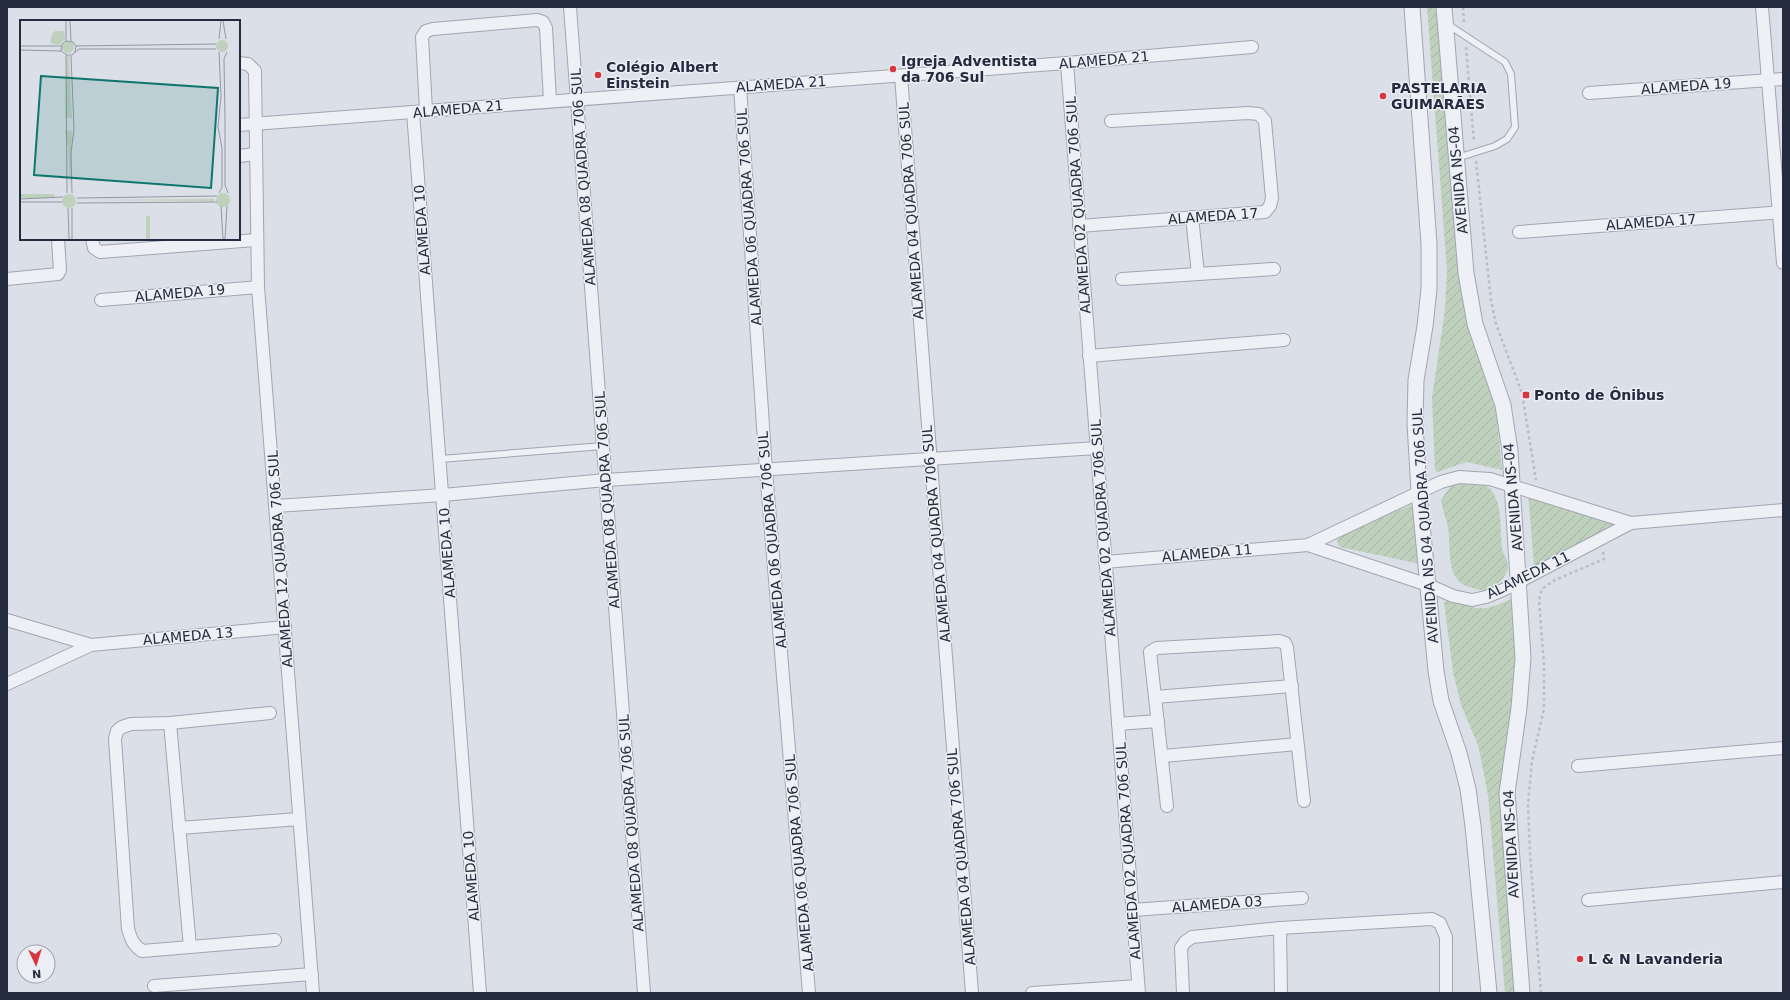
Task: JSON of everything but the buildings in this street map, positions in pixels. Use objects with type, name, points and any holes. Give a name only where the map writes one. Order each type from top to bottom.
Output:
[{"type":"street","name":"ALAMEDA 08 QUADRA 706 SUL","points":[[570,7],[644,993]]},
{"type":"street","name":"AVENIDA NS 04 QUADRA 706 SUL","points":[[1412,7],[1429,244],[1429,289],[1426,326],[1416,380],[1415,423],[1419,492],[1436,671],[1441,701],[1459,753],[1469,796],[1489,993]]},
{"type":"street","name":"AVENIDA NS-04","points":[[1444,7],[1466,273],[1475,324],[1503,405],[1510,451],[1519,582],[1522,665],[1520,708],[1507,793],[1522,993]]},
{"type":"street","points":[[1762,7],[1781,212],[1783,263]]},
{"type":"street","points":[[426,111],[422,37],[426,31],[433,29],[538,20],[543,22],[546,28],[550,101]]},
{"type":"street","name":"ALAMEDA 21","points":[[240,125],[901,76],[1252,47]]},
{"type":"street","name":"ALAMEDA 12 QUADRA 706 SUL","points":[[240,63],[248,64],[255,71],[258,287],[313,993]]},
{"type":"street","name":"ALAMEDA 02 QUADRA 706 SUL","points":[[1067,63],[1138,990]]},
{"type":"street","name":"ALAMEDA 04 QUADRA 706 SUL","points":[[901,76],[929,460],[972,993]]},
{"type":"street","name":"ALAMEDA 19","points":[[1589,93],[1783,79]]},
{"type":"street","name":"ALAMEDA 06 QUADRA 706 SUL","points":[[740,87],[766,470],[809,993]]},
{"type":"street","name":"ALAMEDA 10","points":[[413,112],[480,993]]},
{"type":"street","name":"ALAMEDA 17","points":[[1079,226],[1265,212],[1270,206],[1272,198],[1265,121],[1259,114],[1248,112],[1111,121]]},
{"type":"street","points":[[240,156],[255,154]]},
{"type":"street","name":"ALAMEDA 17","points":[[1519,232],[1781,212]]},
{"type":"street","points":[[1192,217],[1198,274]]},
{"type":"street","points":[[7,279],[58,274],[60,270],[58,240]]},
{"type":"street","points":[[92,240],[94,248],[100,252],[257,240]]},
{"type":"street","points":[[1122,279],[1274,269]]},
{"type":"street","name":"ALAMEDA 19","points":[[101,300],[258,287]]},
{"type":"street","points":[[1089,356],[1284,340]]},
{"type":"street","points":[[276,506],[606,480],[1097,448]]},
{"type":"street","name":"ALAMEDA 11","points":[[1105,562],[1308,545],[1441,482],[1459,477],[1475,477],[1512,485],[1631,523],[1783,510]]},
{"type":"street","name":"ALAMEDA 11","points":[[1308,545],[1428,585],[1453,596],[1472,600],[1486,597],[1519,582],[1631,523]]},
{"type":"street","name":"ALAMEDA 13","points":[[7,620],[91,645]]},
{"type":"street","name":"ALAMEDA 13","points":[[7,684],[91,645],[285,627]]},
{"type":"street","points":[[1167,806],[1163,756],[1149,656],[1150,652],[1157,648],[1279,641],[1285,643],[1287,647],[1304,801]]},
{"type":"street","points":[[1155,697],[1292,686]]},
{"type":"street","points":[[270,713],[170,723],[131,724],[122,727],[117,732],[115,739],[128,929],[131,941],[142,951],[276,940]]},
{"type":"street","points":[[1118,724],[1158,721]]},
{"type":"street","points":[[170,723],[190,946]]},
{"type":"street","points":[[1163,756],[1297,744]]},
{"type":"street","points":[[1578,766],[1783,748]]},
{"type":"street","points":[[179,828],[299,819]]},
{"type":"street","points":[[1588,900],[1783,882]]},
{"type":"street","name":"ALAMEDA 03","points":[[1132,910],[1302,898]]},
{"type":"street","points":[[1183,993],[1181,948],[1185,942],[1192,937],[1280,928],[1432,919],[1440,923],[1446,937],[1446,993]]},
{"type":"street","points":[[1280,928],[1280,993]]},
{"type":"street","points":[[154,986],[312,974]]},
{"type":"street","points":[[1032,993],[1138,990]]},
{"type":"lane","points":[[1446,23],[1505,62],[1511,74],[1512,82],[1515,127],[1507,139],[1495,146],[1456,158]]},
{"type":"lane","points":[[440,459],[603,446]]},
{"type":"green space","points":[[1427,7],[1440,7],[1457,229],[1495,397],[1502,470],[1467,462],[1437,472],[1435,470],[1432,398],[1445,309],[1447,271]]},
{"type":"green space","points":[[1465,481],[1478,481],[1488,487],[1494,493],[1499,510],[1502,548],[1508,568],[1501,581],[1485,590],[1479,590],[1463,584],[1453,571],[1451,562],[1449,532],[1441,500],[1450,487]]},
{"type":"green space","points":[[1528,493],[1627,523],[1535,568]]},
{"type":"green space","points":[[1416,503],[1420,564],[1340,547],[1337,541],[1339,535]]},
{"type":"green space","points":[[1513,598],[1516,664],[1514,695],[1502,772],[1508,882],[1518,993],[1505,993],[1488,795],[1478,745],[1461,705],[1453,672],[1444,602],[1452,601],[1473,607],[1486,608],[1495,606]]},
{"type":"place","name":"Igreja Adventista da 706 Sul","points":[[893,69]]},
{"type":"place","name":"Colégio Albert Einstein","points":[[598,75]]},
{"type":"place","name":"PASTELARIA GUIMARÃES","points":[[1383,96]]},
{"type":"place","name":"Ponto de Ônibus","points":[[1526,395]]},
{"type":"place","name":"L & N Lavanderia","points":[[1580,959]]}]
